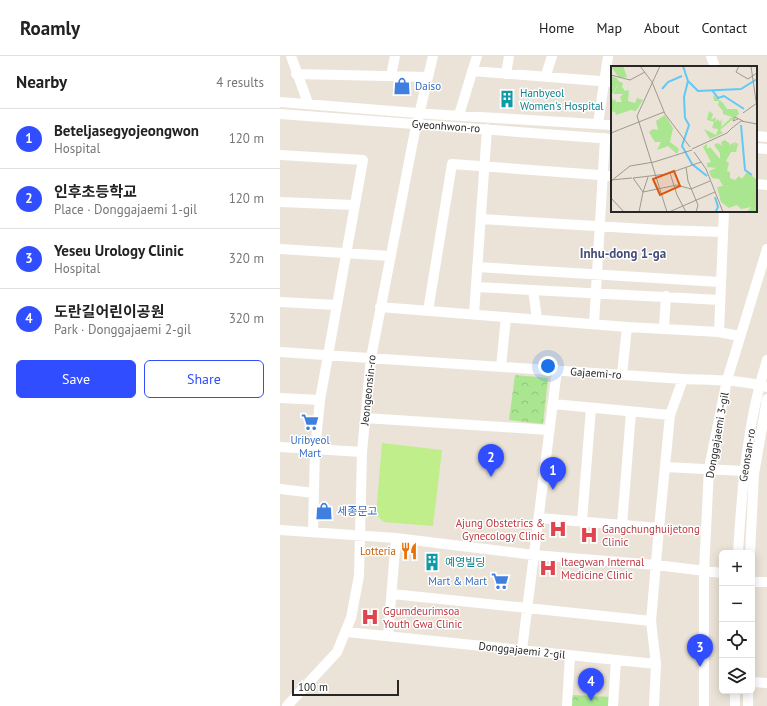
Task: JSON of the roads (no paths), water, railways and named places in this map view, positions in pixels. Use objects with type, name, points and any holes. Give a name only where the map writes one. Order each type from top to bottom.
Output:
[{"type":"street","points":[[291,56],[296,74],[308,103]]},
{"type":"street","points":[[392,76],[395,56]]},
{"type":"street","name":"Jeongeonsin-ro","points":[[287,706],[337,652],[347,632],[359,576],[362,452],[371,358],[419,114],[433,56]]},
{"type":"street","points":[[459,115],[477,56]]},
{"type":"street","points":[[506,74],[509,56]]},
{"type":"street","points":[[546,76],[552,56]]},
{"type":"street","points":[[598,124],[608,81],[608,56]]},
{"type":"street","points":[[711,56],[715,66]]},
{"type":"street","points":[[472,72],[608,81]]},
{"type":"street","points":[[296,74],[428,77]]},
{"type":"street","name":"Gyeonhwon-ro","points":[[280,102],[308,103],[419,114],[459,115],[611,125]]},
{"type":"street","name":"Gyeonhwon-ro","points":[[280,114],[608,138]]},
{"type":"street","points":[[474,314],[483,167],[487,129]]},
{"type":"street","points":[[594,324],[599,226],[607,175],[608,138]]},
{"type":"street","points":[[757,148],[767,149]]},
{"type":"street","points":[[280,155],[363,160],[320,400],[315,450],[313,532]]},
{"type":"street","points":[[428,310],[452,164],[607,175]]},
{"type":"street","points":[[757,184],[767,185]]},
{"type":"street","points":[[280,202],[354,205]]},
{"type":"street","points":[[719,332],[724,212]]},
{"type":"street","points":[[481,219],[662,230],[723,232]]},
{"type":"street","points":[[727,380],[739,336],[767,248]]},
{"type":"street","points":[[282,249],[391,256]]},
{"type":"street","points":[[477,267],[720,282]]},
{"type":"street","points":[[476,287],[654,295],[720,300]]},
{"type":"street","points":[[533,290],[536,319]]},
{"type":"street","points":[[660,328],[666,296]]},
{"type":"street","points":[[280,302],[336,305]]},
{"type":"street","points":[[380,307],[594,324],[719,332],[739,336]]},
{"type":"street","points":[[502,367],[506,317]]},
{"type":"street","points":[[622,375],[627,326]]},
{"type":"street","name":"Gajaemi-ro","points":[[280,352],[683,379],[727,380],[763,386]]},
{"type":"street","name":"Geonsan-ro","points":[[738,550],[744,471],[763,386],[767,360]]},
{"type":"street","points":[[522,650],[557,370]]},
{"type":"street","points":[[654,706],[656,664],[651,621],[659,528],[670,415],[683,379]]},
{"type":"street","name":"Donggajaemi 3-gil","points":[[704,706],[704,572],[709,468],[727,380]]},
{"type":"street","points":[[280,398],[320,400]]},
{"type":"street","name":"Geonsan-ro","points":[[750,550],[754,474],[767,399]]},
{"type":"street","points":[[553,404],[670,415]]},
{"type":"street","points":[[582,522],[591,408]]},
{"type":"street","points":[[622,525],[631,412]]},
{"type":"street","points":[[365,418],[549,430]]},
{"type":"street","points":[[280,447],[362,452]]},
{"type":"street","points":[[665,467],[709,468],[744,471]]},
{"type":"street","points":[[280,490],[314,493]]},
{"type":"street","points":[[539,518],[659,528]]},
{"type":"street","points":[[280,530],[396,538],[534,555],[656,565],[719,573]]},
{"type":"street","points":[[388,636],[396,538]]},
{"type":"street","points":[[755,582],[767,582]]},
{"type":"street","points":[[392,594],[651,621]]},
{"type":"street","name":"Donggajaemi 2-gil","points":[[347,632],[656,664]]},
{"type":"street","points":[[567,706],[570,655]]},
{"type":"street","points":[[613,706],[616,660]]},
{"type":"street","points":[[755,682],[767,683]]},
{"type":"street","points":[[735,694],[735,706]]},
{"type":"street","points":[[748,694],[748,706]]},
{"type":"place","name":"Daiso","points":[[402,86]]},
{"type":"place","name":"Hanbyeol Women's Hospital","points":[[507,99]]},
{"type":"place","name":"Uribyeol Mart","points":[[310,422]]},
{"type":"place","name":"인후초등학교","points":[[491,477]]},
{"type":"place","name":"Beteljasegyojeongwon","points":[[553,490]]},
{"type":"place","name":"세종문고","points":[[324,511]]},
{"type":"place","name":"Ajung Obstetrics & Gynecology Clinic","points":[[558,529]]},
{"type":"place","name":"Gangchunghuijetong Clinic","points":[[589,535]]},
{"type":"place","name":"Lotteria","points":[[409,551]]},
{"type":"place","name":"예영빌딩","points":[[432,562]]},
{"type":"place","name":"Itaegwan Internal Medicine Clinic","points":[[548,568]]},
{"type":"place","name":"Mart & Mart","points":[[500,581]]},
{"type":"place","name":"Ggumdeurimsoa Youth Gwa Clinic","points":[[370,617]]},
{"type":"place","name":"Yeseu Urology Clinic","points":[[700,667]]},
{"type":"place","name":"도란길어린이공원","points":[[591,701]]},
{"type":"district","name":"Inhu-dong 1-ga","points":[[623,253]]}]
